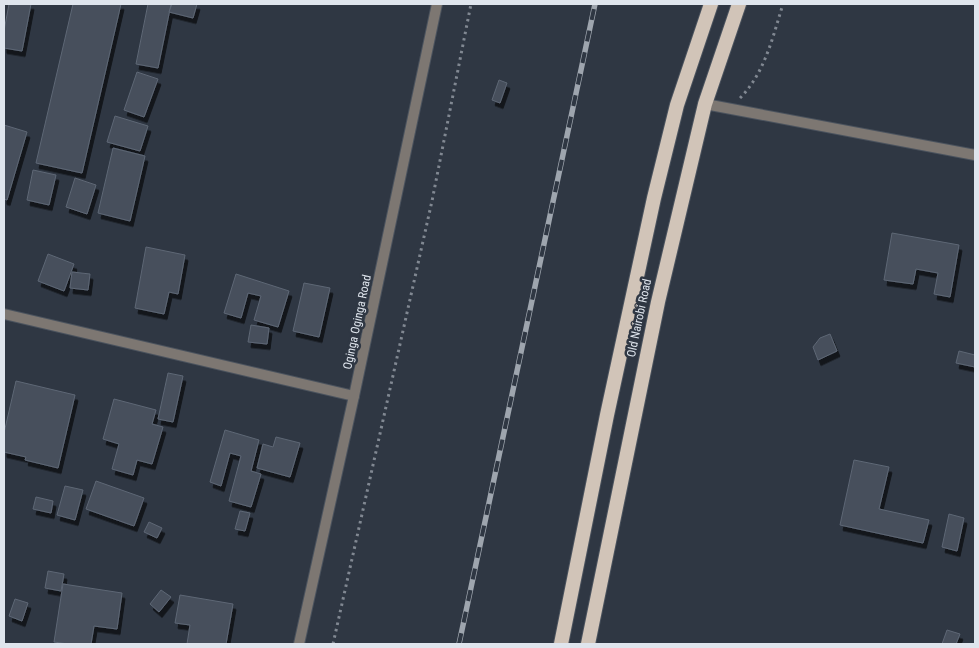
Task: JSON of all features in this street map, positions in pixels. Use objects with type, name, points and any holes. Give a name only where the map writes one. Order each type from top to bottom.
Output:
[{"type":"highway","name":"Old Nairobi Road","points":[[561,644],[607,415],[654,198],[677,105],[711,4]]},
{"type":"highway","name":"Old Nairobi Road","points":[[588,644],[658,302],[706,104],[739,4]]},
{"type":"street","name":"Oginga Oginga Road","points":[[299,644],[437,4]]},
{"type":"street","points":[[706,104],[975,155]]},
{"type":"street","points":[[4,314],[354,396]]},
{"type":"path","points":[[333,644],[432,201],[471,4]]},
{"type":"path","points":[[736,102],[756,78],[766,56],[783,4]]},
{"type":"building","points":[[9,4],[31,4],[22,51],[4,48],[4,31]]},
{"type":"building","points":[[73,4],[121,4],[82,173],[36,163]]},
{"type":"building","points":[[148,4],[171,4],[158,68],[136,64]]},
{"type":"building","points":[[172,4],[197,4],[193,18],[169,12]]},
{"type":"building","points":[[137,72],[158,79],[144,117],[124,110]]},
{"type":"building","points":[[499,80],[507,83],[500,103],[492,100]]},
{"type":"building","points":[[115,116],[148,126],[140,151],[107,142]]},
{"type":"building","points":[[4,125],[27,132],[7,200],[4,199]]},
{"type":"building","points":[[113,148],[145,156],[130,221],[98,213]]},
{"type":"building","points":[[33,170],[56,175],[49,205],[27,200]]},
{"type":"building","points":[[75,178],[96,185],[87,214],[66,207]]},
{"type":"building","points":[[892,233],[959,245],[950,297],[934,294],[938,273],[916,269],[913,284],[884,280]]},
{"type":"building","points":[[146,247],[185,255],[178,294],[169,292],[164,314],[135,308]]},
{"type":"building","points":[[48,254],[74,264],[64,291],[38,281]]},
{"type":"building","points":[[72,272],[90,274],[88,290],[70,288]]},
{"type":"building","points":[[236,274],[289,291],[278,327],[254,320],[261,296],[248,293],[241,318],[224,313]]},
{"type":"building","points":[[304,283],[330,288],[319,337],[293,331]]},
{"type":"building","points":[[251,325],[269,328],[267,344],[248,342]]},
{"type":"building","points":[[830,334],[837,351],[818,360],[813,347],[820,338]]},
{"type":"building","points":[[959,351],[975,355],[975,367],[956,363]]},
{"type":"building","points":[[168,373],[183,376],[173,422],[158,419]]},
{"type":"building","points":[[16,381],[75,395],[58,468],[25,460],[26,457],[4,452],[4,433]]},
{"type":"building","points":[[114,399],[156,410],[152,424],[163,427],[152,464],[137,460],[133,475],[112,469],[119,444],[103,439]]},
{"type":"building","points":[[225,430],[259,440],[251,471],[261,474],[251,507],[229,501],[241,456],[230,453],[221,486],[210,482]]},
{"type":"building","points":[[276,437],[300,443],[290,477],[257,468],[263,444],[273,447]]},
{"type":"building","points":[[854,460],[889,467],[879,509],[929,520],[923,543],[840,525]]},
{"type":"building","points":[[96,481],[144,498],[134,526],[86,509]]},
{"type":"building","points":[[65,486],[83,490],[75,520],[57,515]]},
{"type":"building","points":[[36,497],[53,501],[51,513],[33,509]]},
{"type":"building","points":[[240,511],[250,513],[245,531],[235,529]]},
{"type":"building","points":[[949,514],[964,518],[957,551],[942,547]]},
{"type":"building","points":[[149,522],[162,528],[157,538],[144,532]]},
{"type":"building","points":[[48,571],[64,574],[61,591],[45,588]]},
{"type":"building","points":[[63,584],[122,593],[117,629],[94,626],[91,644],[54,642]]},
{"type":"building","points":[[161,590],[171,597],[159,612],[150,604]]},
{"type":"building","points":[[180,595],[233,604],[226,644],[187,644],[190,625],[175,623]]},
{"type":"building","points":[[15,599],[28,603],[22,621],[9,616]]},
{"type":"building","points":[[947,630],[960,634],[956,644],[942,644]]},
{"type":"railway","points":[[459,644],[595,4]]}]
